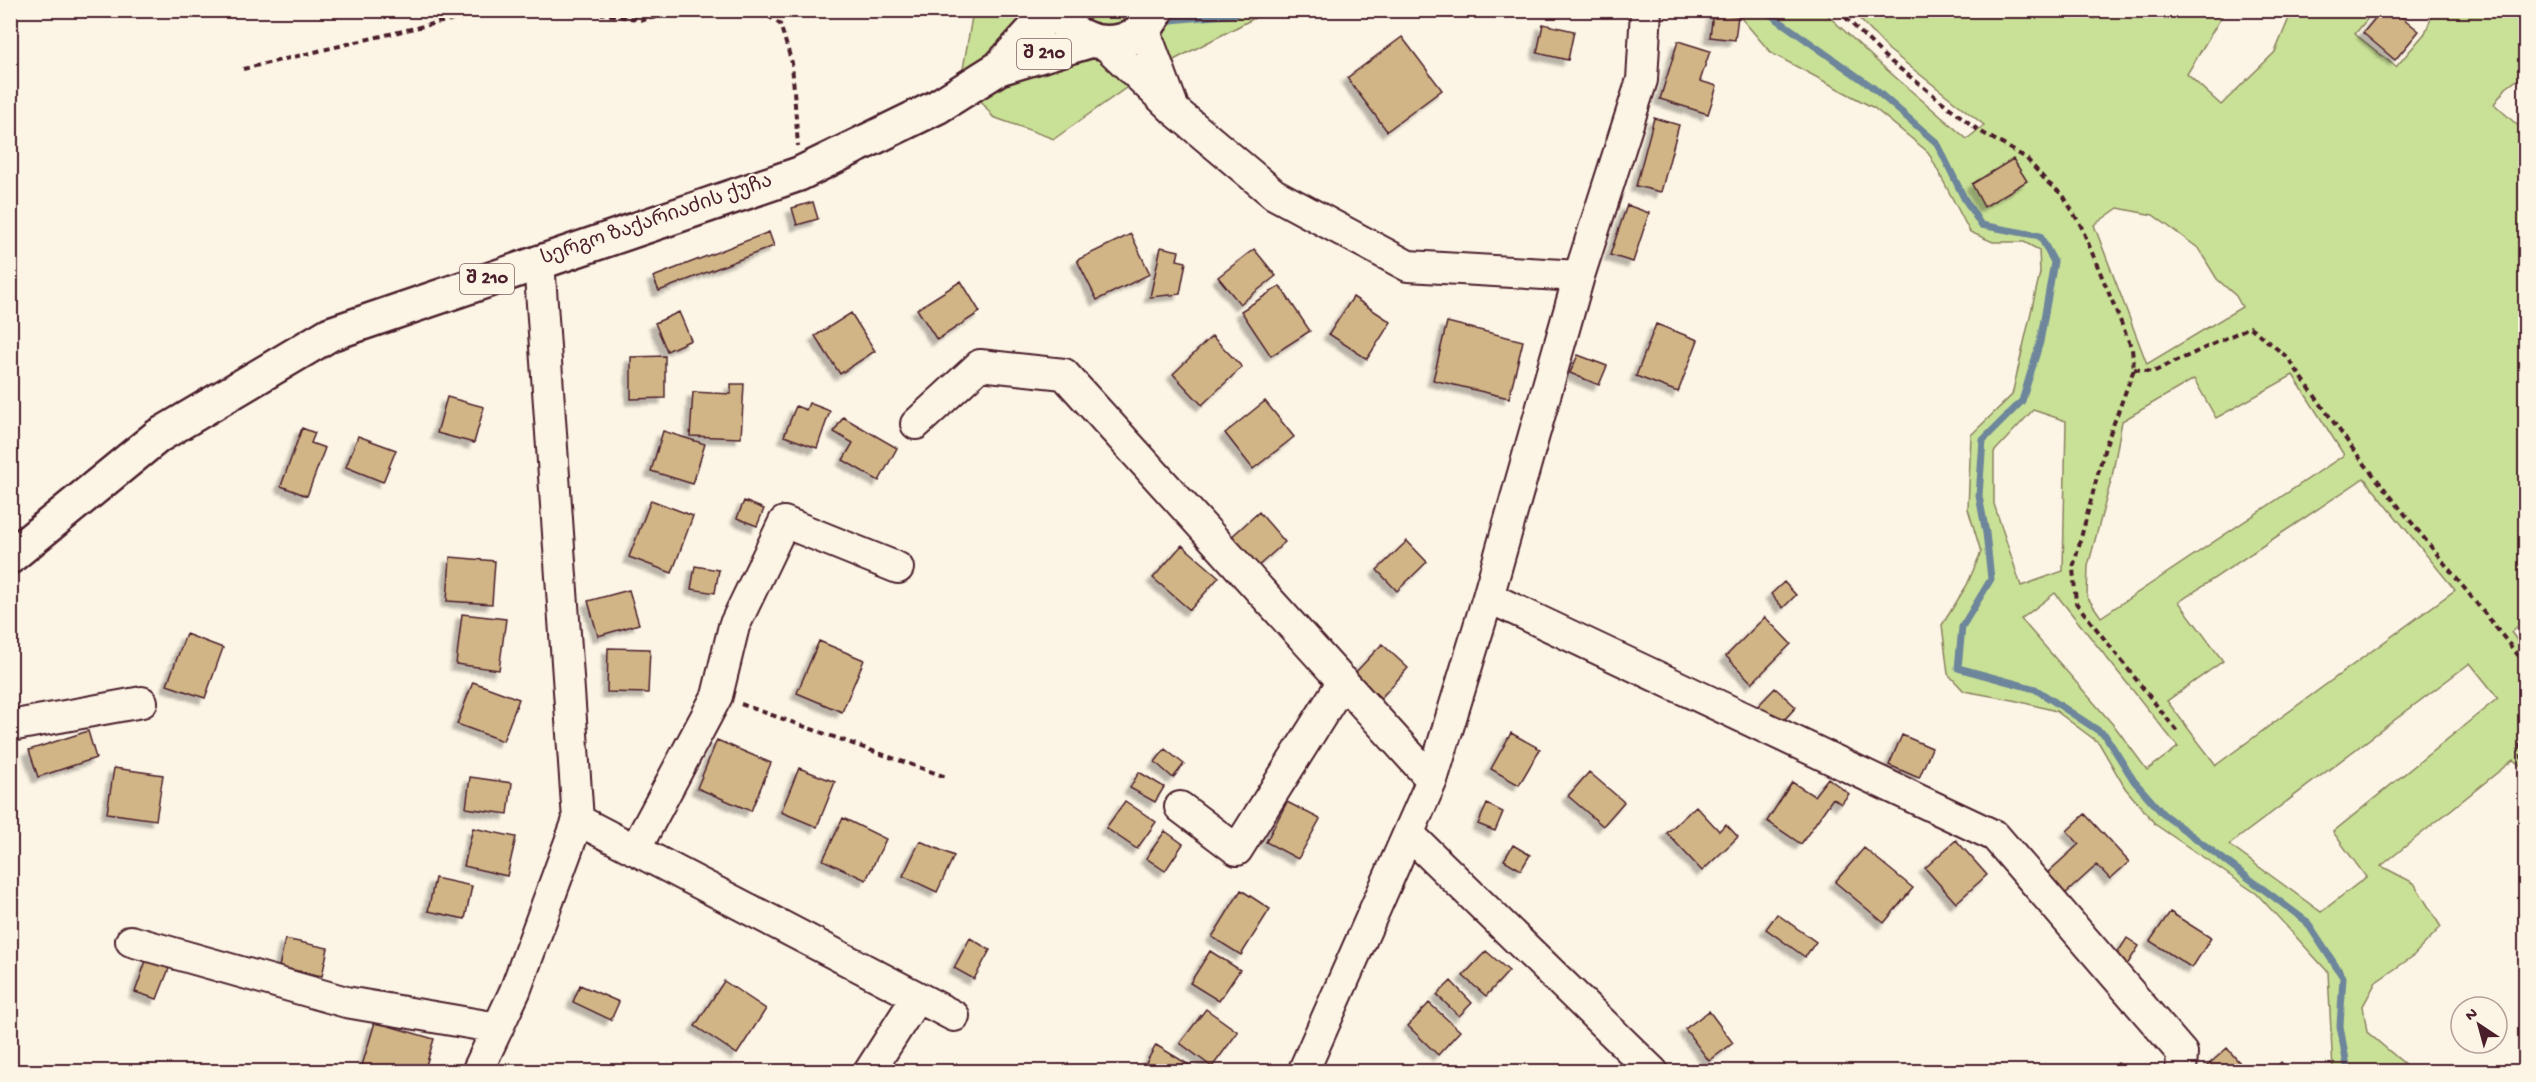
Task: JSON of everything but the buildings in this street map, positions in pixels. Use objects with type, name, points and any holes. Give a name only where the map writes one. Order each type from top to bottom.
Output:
[{"type":"main road","name":"სერგო ზაქარიაძის ქუჩა","points":[[10,557],[158,436],[330,334],[800,174],[937,107],[999,68],[1052,10]]},
{"type":"main road","points":[[1057,10],[1068,28],[1097,43]]},
{"type":"main road","name":"სერგო ზაქარიაძის ქუჩა","points":[[999,68],[1097,43],[1126,41],[1150,20]]},
{"type":"street","points":[[1303,1071],[1410,835],[1432,780],[1488,597],[1579,276],[1642,80],[1646,10]]},
{"type":"street","points":[[1150,20],[1174,110]]},
{"type":"street","points":[[1097,43],[1274,194],[1408,266],[1579,276]]},
{"type":"street","points":[[477,1071],[515,991],[578,820],[539,261]]},
{"type":"street","points":[[916,424],[980,365],[1064,374],[1432,780]]},
{"type":"street","points":[[635,850],[717,696],[734,626],[784,522],[898,568]]},
{"type":"street","points":[[1488,597],[1995,836],[2182,1053],[2181,1071]]},
{"type":"street","points":[[1180,807],[1236,850],[1343,681]]},
{"type":"street","points":[[10,726],[142,702]]},
{"type":"street","points":[[578,820],[954,1016]]},
{"type":"street","points":[[1410,835],[1653,1071]]},
{"type":"street","points":[[131,941],[346,1002],[498,1028]]},
{"type":"street","points":[[869,1071],[917,997]]},
{"type":"path","points":[[243,69],[436,23],[505,10]]},
{"type":"path","points":[[578,10],[644,20],[690,10]]},
{"type":"path","points":[[759,10],[780,24],[792,63],[800,174]]},
{"type":"path","points":[[1838,10],[1885,57],[1978,130],[2026,158],[2048,183],[2063,195],[2081,226],[2132,349],[2134,369],[2105,447],[2073,568],[2076,603],[2179,734]]},
{"type":"path","points":[[2134,369],[2153,372],[2250,327],[2287,357],[2355,452],[2526,665]]},
{"type":"path","points":[[717,696],[946,777]]},
{"type":"path","points":[[2526,735],[2520,743],[2522,758],[2526,761]]},
{"type":"green space","points":[[2002,10],[2009,16],[2013,11],[2084,10],[2094,19],[2100,11],[2225,11],[2187,74],[2221,105],[2275,52],[2292,11],[2374,11],[2355,34],[2396,67],[2425,33],[2434,11],[2525,11],[2525,74],[2506,88],[2494,104],[2525,132],[2526,619],[2511,632],[2525,651],[2525,769],[2513,760],[2381,866],[2414,883],[2441,927],[2412,957],[2376,982],[2363,1006],[2367,1032],[2413,1071],[2333,1071],[2328,972],[2257,894],[2156,825],[2125,788],[2099,743],[2056,711],[1964,691],[1948,674],[1942,625],[1967,585],[1981,552],[1968,509],[1971,435],[2012,395],[2040,273],[2039,250],[2024,242],[1993,242],[1970,232],[1928,152],[1874,108],[1771,53],[1735,11],[1823,11],[1967,139],[1984,125],[1889,50],[1852,11]],"holes":[[[2118,208],[2153,215],[2198,248],[2217,279],[2236,296],[2242,307],[2147,364],[2094,225]],[[2293,375],[2344,455],[2101,617],[2087,597],[2088,566],[2112,477],[2122,421],[2194,379],[2216,418]],[[2033,410],[2066,421],[2063,571],[2021,586],[1994,504],[1994,452]],[[2364,478],[2455,590],[2216,765],[2167,701],[2223,661],[2179,602]],[[2055,593],[2178,747],[2147,770],[2116,728],[2021,619]],[[2470,663],[2498,698],[2333,832],[2366,877],[2321,912],[2229,845]]]},
{"type":"green space","points":[[973,11],[1268,11],[1143,76],[1054,139],[993,117],[962,75]]},
{"type":"waterway","points":[[1171,20],[1236,14],[1242,10]]},
{"type":"waterway","points":[[1764,10],[1871,86],[1937,143],[1964,198],[1981,225],[2040,236],[2054,262],[2040,342],[2022,401],[1983,440],[1979,496],[1991,579],[1962,627],[1958,668],[2035,689],[2105,735],[2134,781],[2163,814],[2306,921],[2343,977],[2340,1026],[2348,1072]]}]
